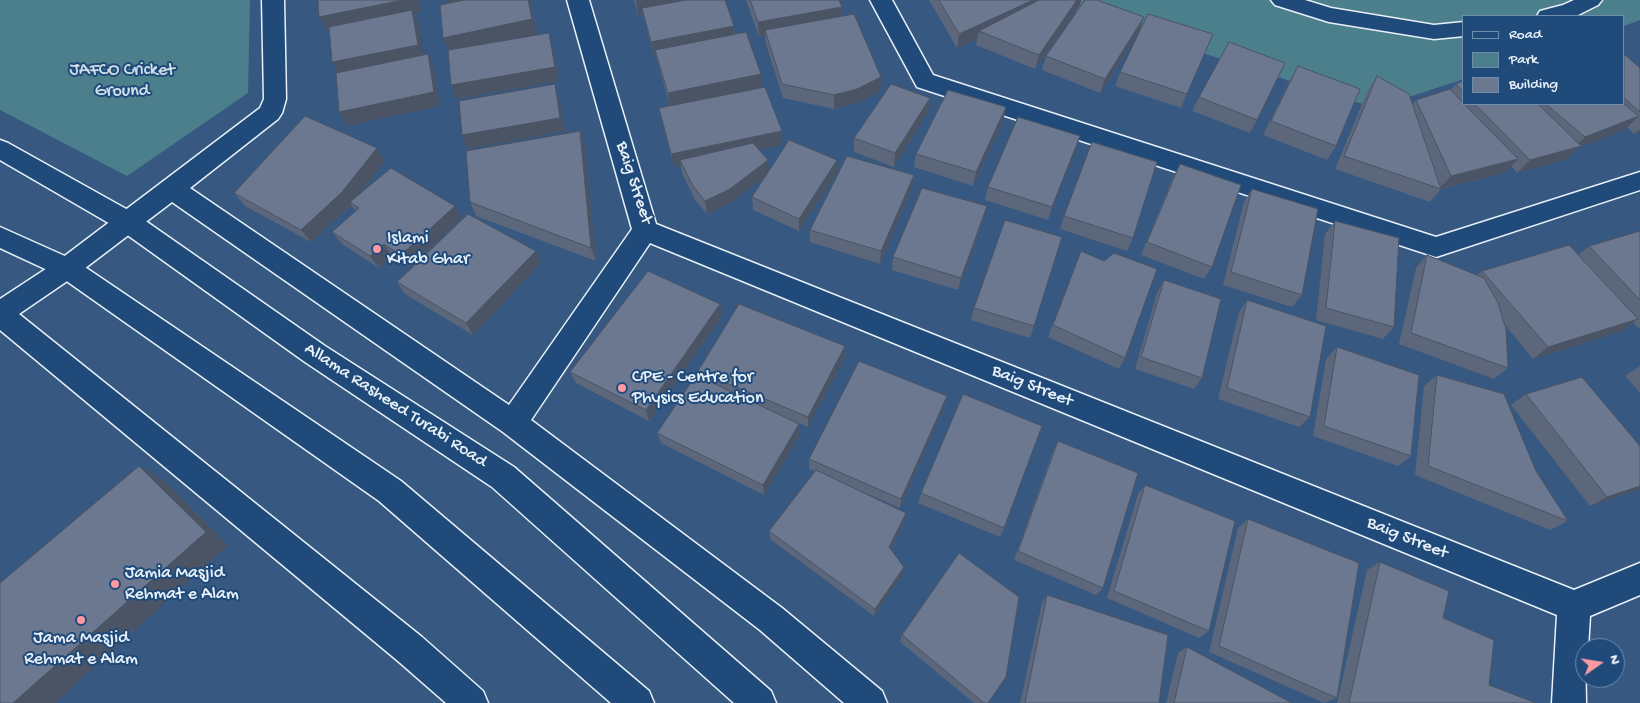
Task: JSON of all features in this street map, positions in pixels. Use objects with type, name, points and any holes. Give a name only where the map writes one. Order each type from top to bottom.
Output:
[{"type":"street","points":[[274,0],[275,99],[270,113],[66,268],[0,313],[410,649],[471,703]]},
{"type":"street","name":"Baig Street","points":[[578,0],[644,230],[1574,606]]},
{"type":"street","points":[[881,0],[925,81],[1436,247],[1640,180]]},
{"type":"street","points":[[1282,0],[1329,15],[1346,18],[1434,32],[1462,29]]},
{"type":"street","points":[[1572,14],[1591,0]]},
{"type":"street","name":"Allama Rasheed Turabi Road","points":[[0,149],[128,222],[314,354],[503,477],[759,703]]},
{"type":"street","points":[[172,189],[513,423],[770,619],[870,703]]},
{"type":"street","points":[[513,423],[644,230]]},
{"type":"street","points":[[0,237],[66,268],[390,491],[637,703]]},
{"type":"street","points":[[1569,703],[1574,606],[1640,579]]},
{"type":"green space","name":"JAFCO Cricket Ground","points":[[0,0],[250,0],[248,93],[127,176],[0,110]]},
{"type":"green space","points":[[1046,0],[1640,0],[1640,20],[1625,26],[1625,15],[1462,15],[1462,80],[1375,108],[1049,4]]},
{"type":"building","points":[[318,0],[403,0],[319,17]]},
{"type":"building","points":[[465,0],[528,0],[532,19],[443,38],[440,5]]},
{"type":"building","points":[[686,0],[725,0],[734,26],[651,42],[642,8]]},
{"type":"building","points":[[750,0],[839,0],[842,7],[758,22]]},
{"type":"building","points":[[939,0],[1033,0],[959,34]]},
{"type":"building","points":[[1039,0],[1077,0],[1039,55],[979,31]]},
{"type":"building","points":[[1085,0],[1097,0],[1144,17],[1105,79],[1046,56]]},
{"type":"building","points":[[412,10],[418,45],[332,62],[329,27]]},
{"type":"building","points":[[854,14],[881,77],[857,89],[834,95],[782,84],[765,30]]},
{"type":"building","points":[[1148,14],[1213,34],[1187,94],[1120,72]]},
{"type":"building","points":[[746,32],[761,74],[668,93],[655,50]]},
{"type":"building","points":[[549,33],[555,67],[451,85],[448,50]]},
{"type":"building","points":[[1229,42],[1285,63],[1257,120],[1199,97]]},
{"type":"building","points":[[428,54],[434,92],[339,112],[336,73]]},
{"type":"building","points":[[1625,55],[1640,68],[1640,112],[1625,99]]},
{"type":"building","points":[[1298,66],[1360,89],[1336,146],[1271,121]]},
{"type":"building","points":[[1377,76],[1409,94],[1441,189],[1344,156]]},
{"type":"building","points":[[1462,82],[1462,90],[1456,84]]},
{"type":"building","points":[[555,84],[560,118],[462,135],[459,101]]},
{"type":"building","points":[[891,84],[930,98],[895,153],[854,138]]},
{"type":"building","points":[[765,87],[782,131],[671,154],[659,108]]},
{"type":"building","points":[[1450,89],[1462,102],[1462,105],[1465,105],[1518,159],[1451,176],[1416,100]]},
{"type":"building","points":[[948,90],[1006,107],[976,172],[916,154]]},
{"type":"building","points":[[1476,105],[1539,105],[1581,146],[1530,160]]},
{"type":"building","points":[[1547,105],[1625,105],[1639,116],[1585,137]]},
{"type":"building","points":[[305,116],[377,148],[342,192],[301,230],[234,193]]},
{"type":"building","points":[[1018,117],[1080,136],[1052,207],[988,187]]},
{"type":"building","points":[[580,131],[591,248],[470,202],[466,151]]},
{"type":"building","points":[[789,140],[837,160],[799,219],[752,197]]},
{"type":"building","points":[[1092,142],[1157,162],[1133,238],[1064,216]]},
{"type":"building","points":[[753,143],[768,160],[730,189],[705,201],[693,186],[680,160]]},
{"type":"building","points":[[847,156],[914,175],[881,251],[810,230]]},
{"type":"building","points":[[1180,164],[1241,185],[1212,267],[1147,242]]},
{"type":"building","points":[[391,168],[455,206],[401,255],[384,244],[370,256],[332,232],[359,208],[350,202]]},
{"type":"building","points":[[922,188],[987,206],[961,278],[893,257]]},
{"type":"building","points":[[1252,189],[1318,209],[1302,295],[1231,272]]},
{"type":"building","points":[[468,214],[536,251],[466,323],[397,282]]},
{"type":"building","points":[[1005,220],[1062,237],[1034,326],[974,308]]},
{"type":"building","points":[[1335,221],[1399,238],[1394,327],[1326,308]]},
{"type":"building","points":[[1640,231],[1640,300],[1589,246]]},
{"type":"building","points":[[1569,245],[1638,319],[1548,347],[1482,271]]},
{"type":"building","points":[[1081,251],[1104,261],[1114,253],[1157,269],[1125,358],[1053,325]]},
{"type":"building","points":[[1427,255],[1484,278],[1498,303],[1506,329],[1508,368],[1411,333]]},
{"type":"building","points":[[648,271],[720,304],[646,410],[570,372]]},
{"type":"building","points":[[1164,280],[1221,299],[1202,378],[1141,357]]},
{"type":"building","points":[[1247,300],[1326,326],[1310,417],[1227,388]]},
{"type":"building","points":[[739,304],[845,346],[808,417],[698,371]]},
{"type":"building","points":[[1337,347],[1419,375],[1411,456],[1324,426]]},
{"type":"building","points":[[859,361],[947,396],[901,499],[809,459]]},
{"type":"building","points":[[696,375],[799,424],[763,485],[657,433]]},
{"type":"building","points":[[1437,375],[1504,394],[1536,471],[1568,521],[1428,466]]},
{"type":"building","points":[[1582,377],[1640,446],[1640,486],[1607,497],[1526,394]]},
{"type":"building","points":[[963,394],[1042,426],[1004,528],[921,493]]},
{"type":"building","points":[[1058,441],[1138,473],[1103,588],[1018,551]]},
{"type":"building","name":"Jamia Masjid Rehmat e Alam","points":[[139,466],[206,532],[13,703],[0,703],[0,583]]},
{"type":"building","points":[[816,470],[906,513],[889,547],[904,567],[875,609],[769,531]]},
{"type":"building","points":[[1145,485],[1235,521],[1209,631],[1114,591]]},
{"type":"building","points":[[1248,519],[1359,563],[1337,698],[1219,646]]},
{"type":"building","points":[[959,553],[1019,597],[1006,677],[988,703],[984,703],[902,635]]},
{"type":"building","points":[[1380,562],[1449,591],[1443,618],[1494,640],[1489,685],[1536,703],[1349,703]]},
{"type":"building","points":[[1047,595],[1168,635],[1159,703],[1025,703]]},
{"type":"building","points":[[1187,647],[1292,703],[1174,703]]},
{"type":"place","name":"Islami Kitab Ghar","points":[[377,249]]},
{"type":"place","name":"CPE - Centre for Physics Education","points":[[622,388]]},
{"type":"place","name":"Jamia Masjid Rehmat e Alam","points":[[115,584]]},
{"type":"place","name":"Jama Masjid Rehmat e Alam","points":[[81,620]]}]
